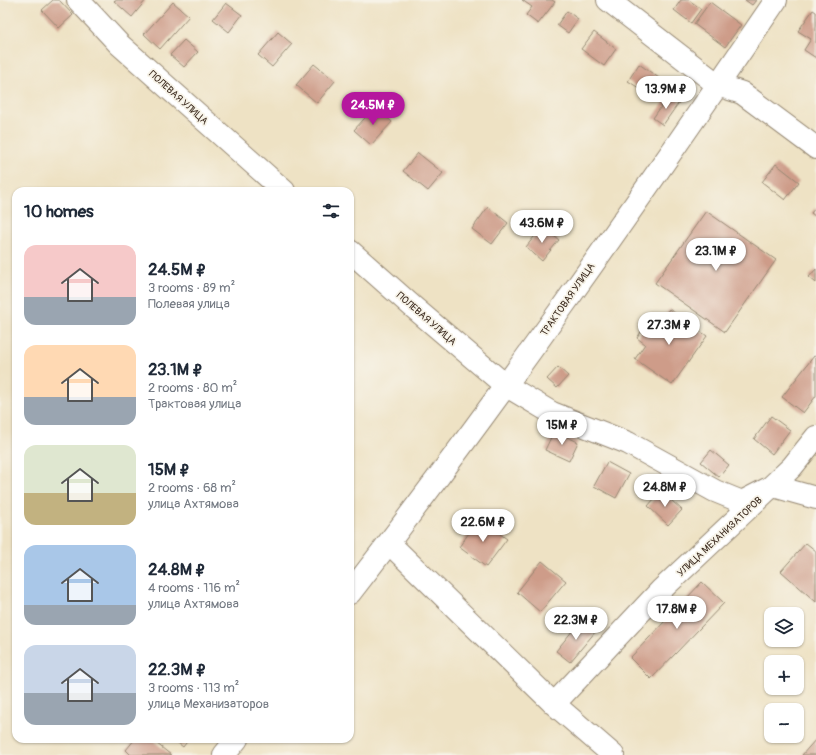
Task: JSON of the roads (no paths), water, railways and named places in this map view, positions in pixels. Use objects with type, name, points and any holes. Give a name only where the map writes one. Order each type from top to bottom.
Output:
[{"type":"street","name":"ПОЛЕВАЯ УЛИЦА","points":[[78,0],[119,44],[280,187]]},
{"type":"street","points":[[608,0],[718,85],[742,93],[816,148]]},
{"type":"street","name":"ТРАКТОВАЯ УЛИЦА","points":[[354,588],[389,543],[533,348],[776,0]]},
{"type":"street","name":"ПОЛЕВАЯ УЛИЦА","points":[[354,254],[412,306],[505,385],[552,413],[628,443],[715,491],[742,502],[773,486]]},
{"type":"street","name":"УЛИЦА МЕХАНИЗАТОРОВ","points":[[554,704],[661,590],[792,467],[816,437]]},
{"type":"street","points":[[773,486],[816,498]]},
{"type":"street","points":[[389,543],[554,704],[613,755]]},
{"type":"street","points":[[224,755],[233,743]]}]
